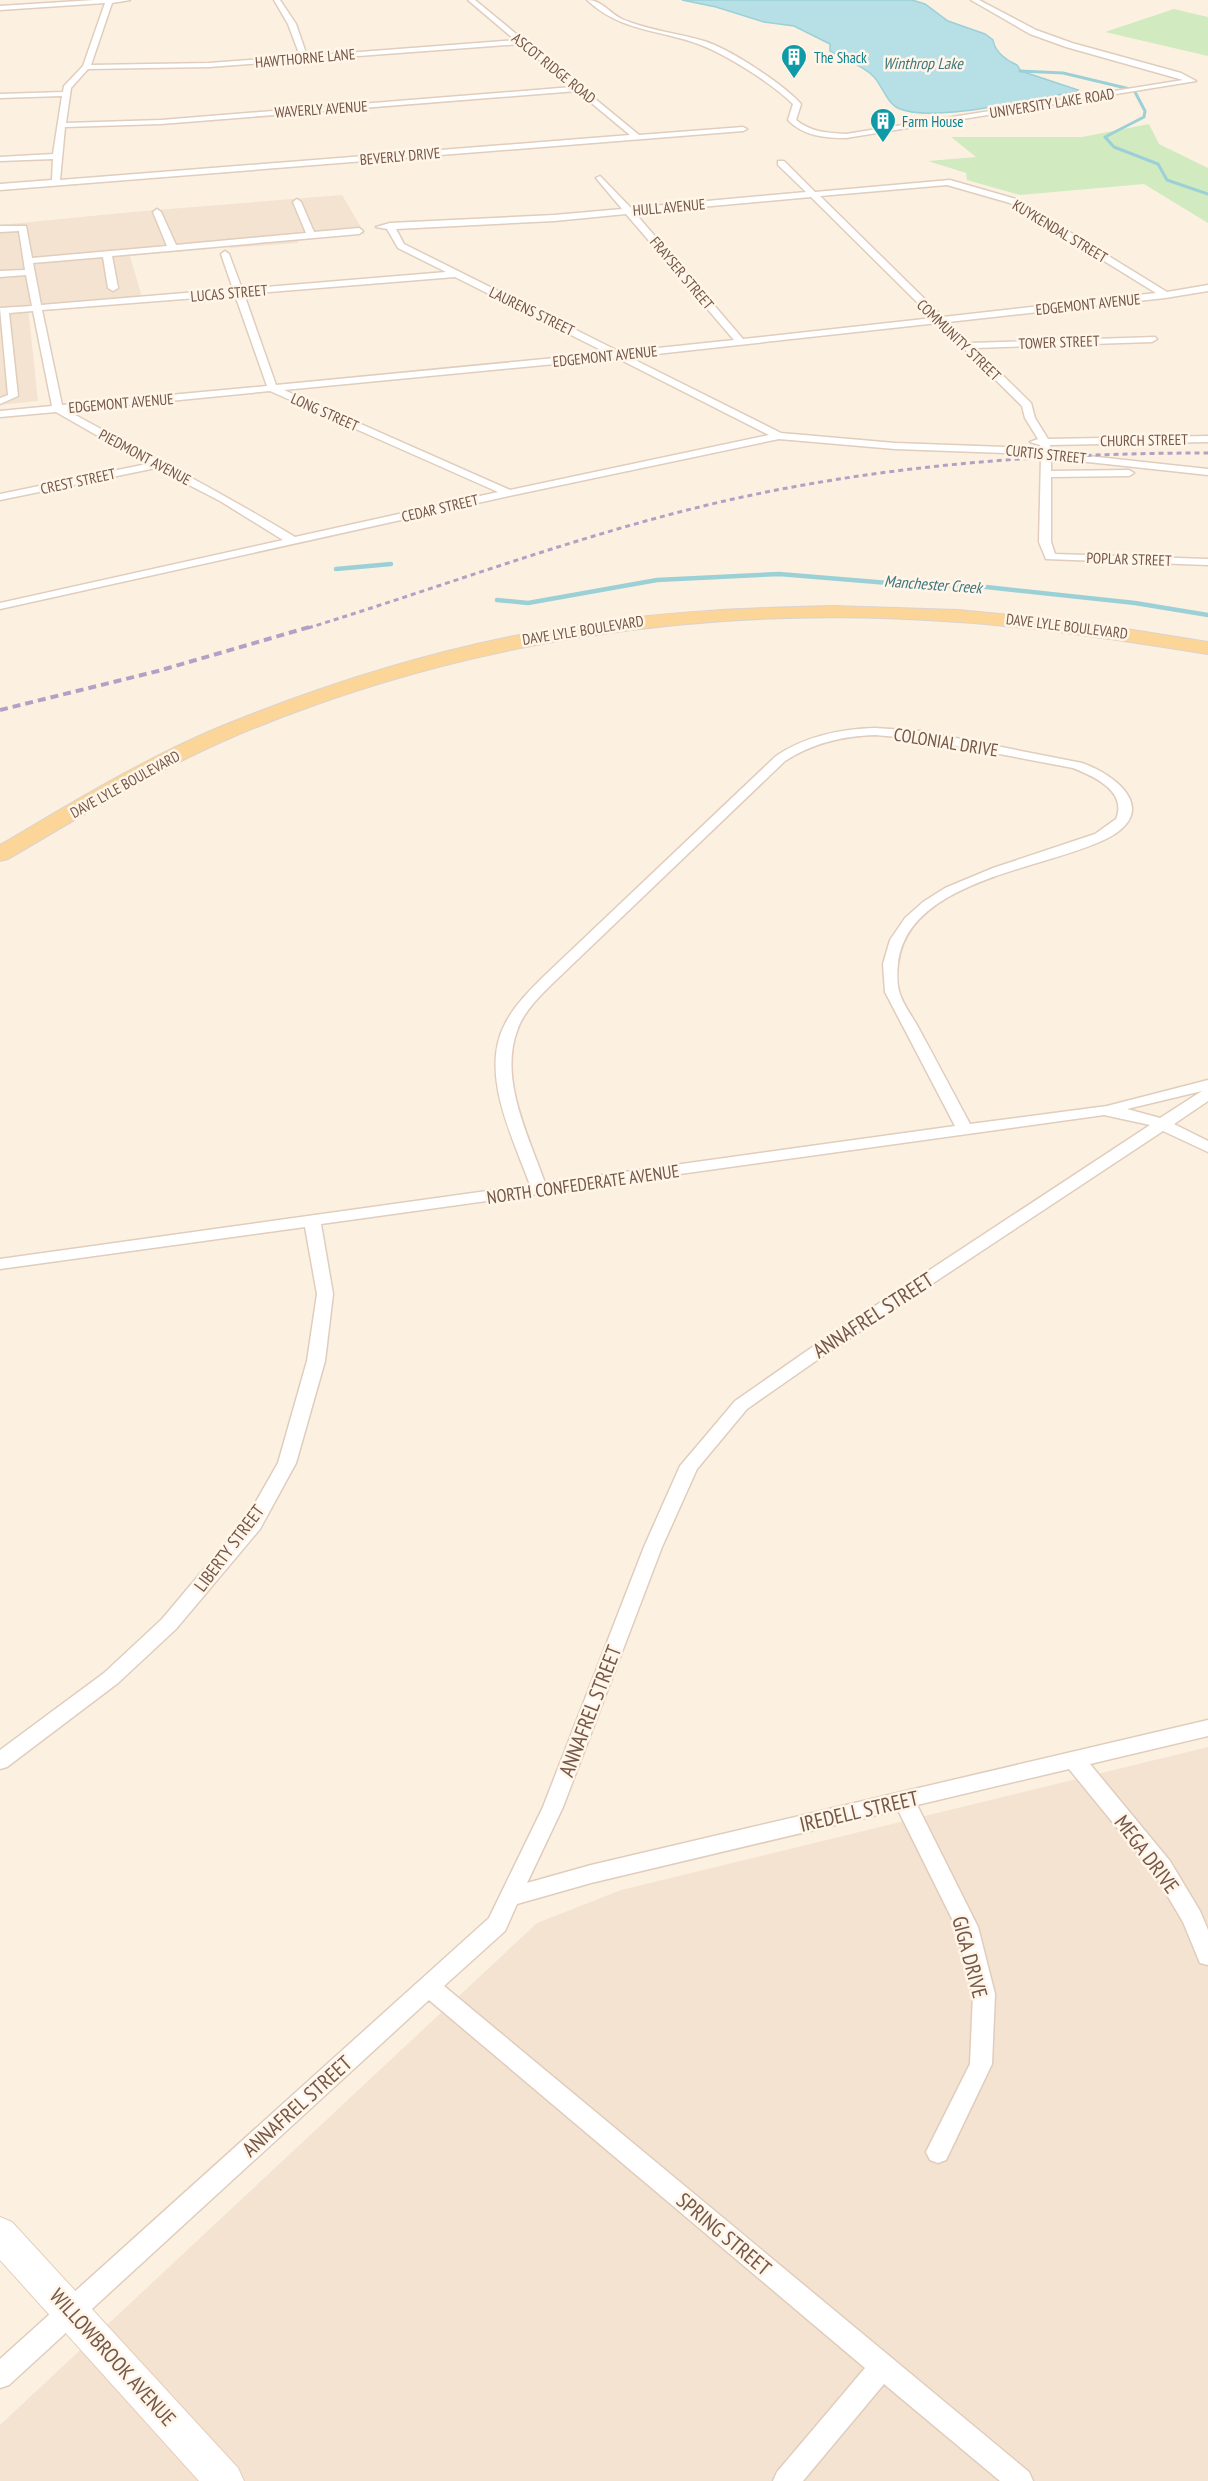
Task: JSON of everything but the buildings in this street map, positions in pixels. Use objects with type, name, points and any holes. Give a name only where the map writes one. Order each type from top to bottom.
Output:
[{"type":"main road","name":"DAVE LYLE BOULEVARD","points":[[0,854],[150,768],[270,714],[435,659],[556,633],[639,621],[712,614],[881,610],[1055,623],[1208,648]]},
{"type":"street","points":[[0,8],[127,0]]},
{"type":"street","points":[[277,0],[292,26],[304,58]]},
{"type":"street","name":"ASCOT RIDGE ROAD","points":[[471,0],[636,136]]},
{"type":"street","name":"UNIVERSITY LAKE ROAD","points":[[590,0],[620,21],[703,43],[733,57],[783,90],[797,104],[792,120],[796,125],[828,136],[849,135],[1192,81],[1178,75],[1069,45],[1033,32],[974,0]]},
{"type":"street","points":[[56,184],[57,156],[67,88],[86,67],[109,1]]},
{"type":"street","name":"HAWTHORNE LANE","points":[[86,67],[178,67],[522,42]]},
{"type":"street","name":"WAVERLY AVENUE","points":[[62,124],[161,122],[580,89]]},
{"type":"street","points":[[0,96],[66,94]]},
{"type":"street","name":"BEVERLY DRIVE","points":[[0,187],[743,129]]},
{"type":"street","points":[[0,159],[57,156]]},
{"type":"street","name":"COMMUNITY STREET","points":[[781,163],[1026,405],[1030,418],[1045,442],[1045,542],[1050,556]]},
{"type":"street","name":"FRAYSER STREET","points":[[600,178],[739,340]]},
{"type":"street","name":"HULL AVENUE","points":[[385,226],[554,218],[947,182]]},
{"type":"street","name":"KUYKENDAL STREET","points":[[947,182],[1013,201],[1165,295]]},
{"type":"street","points":[[297,202],[311,236]]},
{"type":"street","points":[[157,212],[172,247]]},
{"type":"street","name":"LAURENS STREET","points":[[385,226],[401,246],[779,436]]},
{"type":"street","points":[[0,230],[23,228],[58,409]]},
{"type":"street","points":[[0,274],[107,254],[359,231]]},
{"type":"street","points":[[107,254],[113,288]]},
{"type":"street","name":"LONG STREET","points":[[225,254],[273,389],[509,493]]},
{"type":"street","name":"LUCAS STREET","points":[[2,311],[457,274]]},
{"type":"street","name":"EDGEMONT AVENUE","points":[[0,414],[620,355],[739,340],[1165,295],[1208,288]]},
{"type":"street","points":[[0,401],[13,396],[2,311]]},
{"type":"street","name":"TOWER STREET","points":[[965,346],[1152,339]]},
{"type":"street","name":"PIEDMONT AVENUE","points":[[58,409],[157,465],[233,504],[293,542]]},
{"type":"street","name":"CEDAR STREET","points":[[0,606],[509,493],[779,436],[884,445]]},
{"type":"street","name":"CHURCH STREET","points":[[1045,442],[1208,439]]},
{"type":"street","points":[[950,447],[1045,442],[1061,452],[1086,458],[1064,447],[1076,441]]},
{"type":"street","points":[[1005,450],[1034,448],[1045,442]]},
{"type":"street","name":"CURTIS STREET","points":[[884,445],[1005,450],[1208,472]]},
{"type":"street","name":"CREST STREET","points":[[0,497],[157,465]]},
{"type":"street","name":"CURTIS STREET","points":[[1044,474],[1208,472]]},
{"type":"street","name":"POPLAR STREET","points":[[1050,556],[1208,562]]},
{"type":"street","name":"COLONIAL DRIVE","points":[[540,1190],[507,1092],[502,1068],[504,1042],[513,1021],[548,980],[773,765],[794,749],[825,738],[845,734],[906,733],[1071,764],[1108,780],[1123,796],[1125,802],[1124,818],[1111,831],[1100,837],[957,886],[930,902],[903,930],[891,957],[892,993],[966,1131]]},
{"type":"street","points":[[1104,1110],[1208,1085]]},
{"type":"street","name":"ANNAFREL STREET","points":[[0,2376],[497,1924],[553,1808],[653,1548],[689,1466],[741,1405],[814,1354],[1208,1094]]},
{"type":"street","name":"NORTH CONFEDERATE AVENUE","points":[[0,1264],[1104,1110],[1130,1113],[1164,1123],[1208,1147]]},
{"type":"street","name":"LIBERTY STREET","points":[[0,1761],[111,1678],[169,1624],[253,1524],[287,1463],[316,1361],[325,1294],[312,1221]]},
{"type":"street","name":"IREDELL STREET","points":[[510,1898],[591,1874],[1208,1728]]},
{"type":"street","name":"MEGA DRIVE","points":[[1074,1760],[1162,1867],[1192,1918],[1208,1956]]},
{"type":"street","name":"GIGA DRIVE","points":[[904,1800],[967,1927],[984,1994],[981,2064],[938,2152]]},
{"type":"street","name":"SPRING STREET","points":[[429,1987],[1020,2481]]},
{"type":"street","name":"WILLOWBROOK AVENUE","points":[[0,2234],[225,2481]]},
{"type":"street","points":[[786,2481],[883,2366]]},
{"type":"shaded area","points":[[342,195],[365,234],[298,238],[298,243],[230,248],[227,244],[209,246],[210,249],[130,256],[142,297],[28,306],[38,401],[0,405],[0,225]]},
{"type":"shaded area","points":[[1208,1747],[1208,2481],[0,2481],[0,2425],[537,1923],[621,1890]]},
{"type":"green space","points":[[1174,9],[1208,17],[1208,56],[1105,32]]},
{"type":"green space","points":[[1149,124],[1159,144],[1208,168],[1208,223],[1144,184],[1020,195],[967,180],[966,173],[928,161],[976,157],[951,137],[1082,137]]},
{"type":"water","name":"Winthrop Lake","points":[[682,0],[912,0],[925,4],[948,21],[985,34],[993,40],[1002,56],[1017,65],[1021,71],[1078,90],[1011,104],[960,111],[916,113],[896,107],[870,73],[830,51],[830,44],[794,26],[764,22],[716,7]]},
{"type":"waterway","points":[[1020,71],[1063,73],[1130,89]]},
{"type":"waterway","points":[[1135,92],[1145,111],[1144,117],[1105,137],[1114,147],[1158,164],[1167,180],[1208,194]]},
{"type":"waterway","points":[[336,569],[391,564]]},
{"type":"waterway","name":"Manchester Creek","points":[[497,600],[528,603],[657,580],[779,574],[913,585],[977,586],[1135,603],[1208,615]]},
{"type":"railway","points":[[308,628],[522,558],[629,526],[683,511],[796,486],[913,469],[1031,458],[1208,453]]},
{"type":"railway","points":[[0,710],[158,671],[313,626]]},
{"type":"place","name":"The Shack","points":[[794,80]]},
{"type":"place","name":"Farm House","points":[[883,144]]}]
